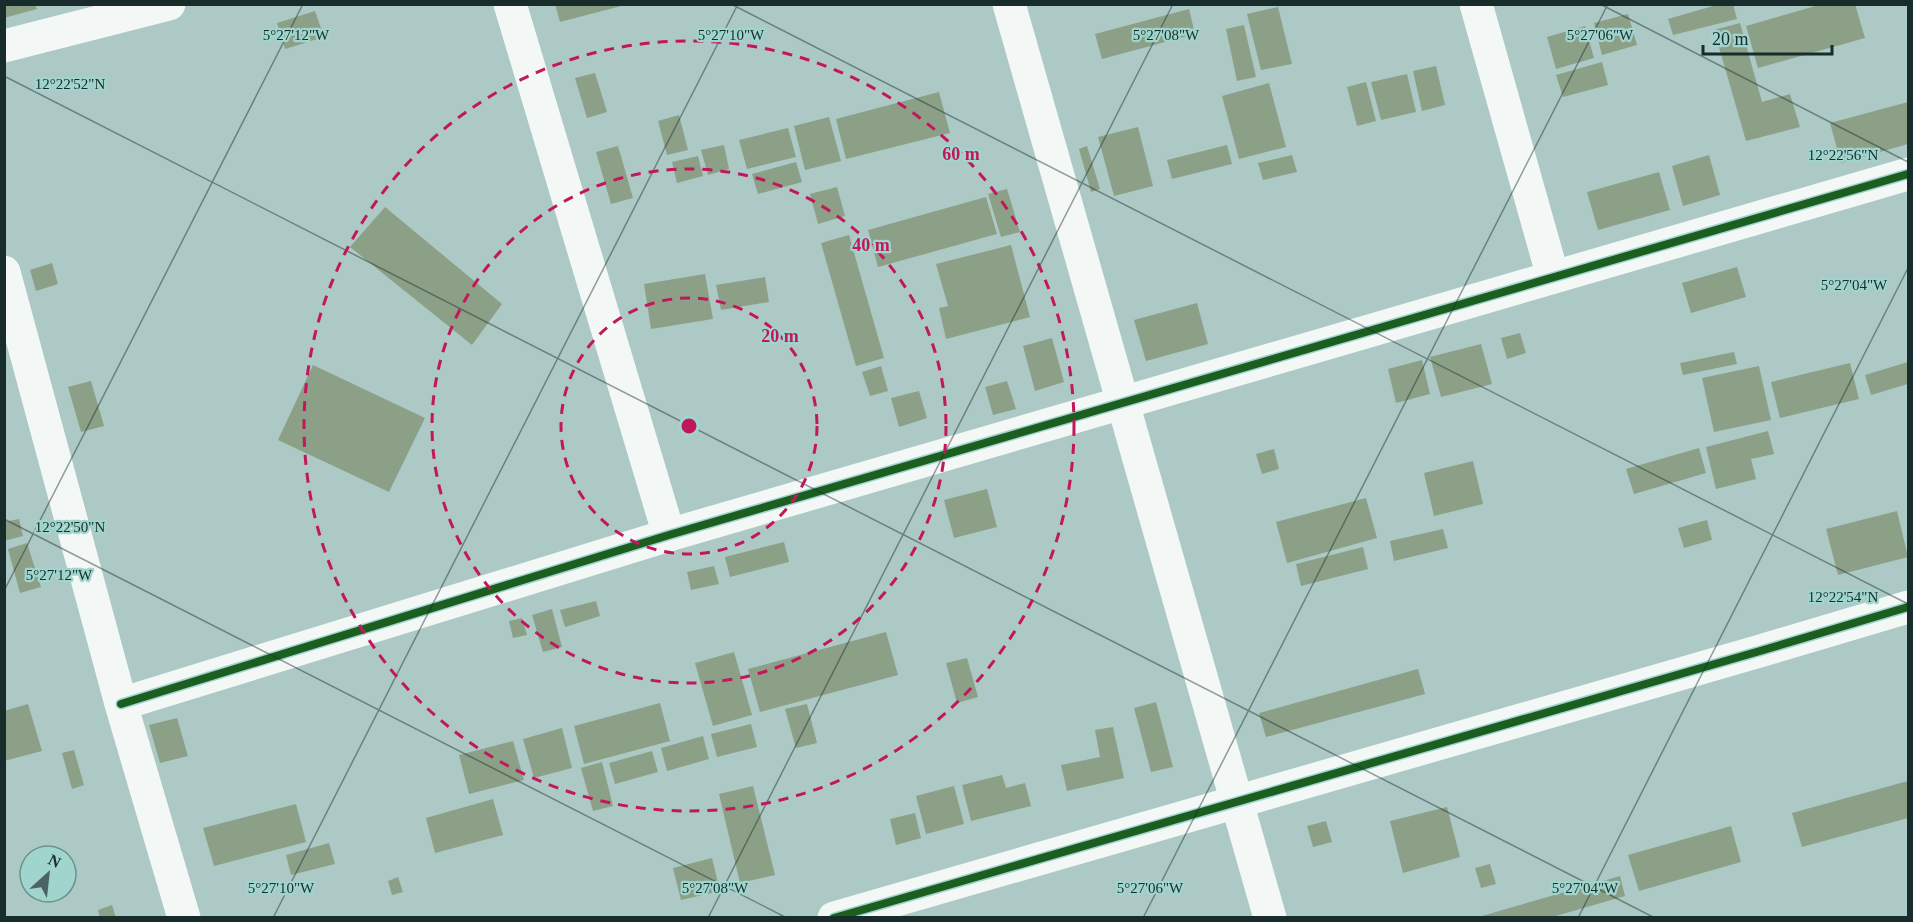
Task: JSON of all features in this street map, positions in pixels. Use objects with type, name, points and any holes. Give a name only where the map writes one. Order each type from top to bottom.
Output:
[{"type":"street","points":[[4,46],[169,4]]},
{"type":"street","points":[[510,4],[669,535]]},
{"type":"street","points":[[1009,4],[1270,918]]},
{"type":"street","points":[[1476,4],[1553,277]]},
{"type":"street","points":[[121,704],[669,535],[1908,174]]},
{"type":"street","points":[[4,272],[121,704],[184,918]]},
{"type":"street","points":[[834,918],[1908,607]]},
{"type":"building","points":[[4,4],[35,4],[37,9],[4,18]]},
{"type":"building","points":[[555,4],[625,4],[625,5],[560,22]]},
{"type":"building","points":[[1720,4],[1733,4],[1737,19],[1673,35],[1668,19]]},
{"type":"building","points":[[1822,4],[1855,4],[1865,38],[1758,68],[1746,26]]},
{"type":"building","points":[[1278,7],[1292,64],[1261,70],[1247,14]]},
{"type":"building","points":[[1189,9],[1195,34],[1102,59],[1095,34]]},
{"type":"building","points":[[315,11],[324,37],[285,49],[277,23]]},
{"type":"building","points":[[1628,14],[1637,45],[1602,55],[1594,23]]},
{"type":"building","points":[[1740,23],[1762,102],[1790,94],[1800,127],[1746,141],[1714,30]]},
{"type":"building","points":[[1244,25],[1256,77],[1237,81],[1226,29]]},
{"type":"building","points":[[1585,26],[1594,58],[1556,69],[1547,37]]},
{"type":"building","points":[[1602,62],[1608,85],[1563,97],[1556,75]]},
{"type":"building","points":[[1436,66],[1445,105],[1422,111],[1413,71]]},
{"type":"building","points":[[595,73],[607,112],[587,118],[575,78]]},
{"type":"building","points":[[1407,74],[1416,112],[1381,120],[1371,82]]},
{"type":"building","points":[[1366,82],[1376,121],[1357,126],[1347,87]]},
{"type":"building","points":[[1269,83],[1286,147],[1239,159],[1222,96]]},
{"type":"building","points":[[939,92],[950,133],[846,159],[836,119]]},
{"type":"building","points":[[1908,102],[1908,144],[1841,163],[1830,123]]},
{"type":"building","points":[[679,115],[688,150],[667,155],[658,121]]},
{"type":"building","points":[[829,117],[841,161],[805,170],[794,126]]},
{"type":"building","points":[[1138,127],[1153,186],[1114,196],[1098,137]]},
{"type":"building","points":[[788,128],[796,157],[747,169],[739,140]]},
{"type":"building","points":[[724,145],[729,169],[708,175],[701,150]]},
{"type":"building","points":[[1227,145],[1232,164],[1172,179],[1167,160]]},
{"type":"building","points":[[618,146],[633,198],[611,204],[596,152]]},
{"type":"building","points":[[1087,146],[1100,189],[1091,192],[1079,149]]},
{"type":"building","points":[[1292,155],[1297,172],[1263,180],[1258,163]]},
{"type":"building","points":[[1709,155],[1720,195],[1683,206],[1672,166]]},
{"type":"building","points":[[698,156],[703,176],[677,183],[672,162]]},
{"type":"building","points":[[796,162],[802,182],[758,194],[752,174]]},
{"type":"building","points":[[1659,172],[1670,210],[1598,230],[1587,192]]},
{"type":"building","points":[[837,187],[845,216],[818,224],[810,194]]},
{"type":"building","points":[[1007,189],[1020,232],[1001,237],[988,194]]},
{"type":"building","points":[[986,197],[997,234],[878,267],[868,230]]},
{"type":"building","points":[[385,207],[502,304],[472,345],[350,247]]},
{"type":"building","points":[[849,235],[884,358],[856,366],[821,243]]},
{"type":"building","points":[[1011,245],[1030,317],[946,339],[939,308],[948,306],[936,264]]},
{"type":"building","points":[[52,263],[58,284],[36,291],[30,270]]},
{"type":"building","points":[[1737,267],[1746,297],[1691,313],[1682,283]]},
{"type":"building","points":[[705,274],[713,319],[651,329],[644,284]]},
{"type":"building","points":[[765,277],[769,302],[721,310],[716,285]]},
{"type":"building","points":[[1197,303],[1208,344],[1146,361],[1134,320]]},
{"type":"building","points":[[1520,333],[1526,353],[1507,359],[1501,338]]},
{"type":"building","points":[[1052,338],[1064,382],[1035,391],[1023,346]]},
{"type":"building","points":[[1481,344],[1492,384],[1441,397],[1430,357]]},
{"type":"building","points":[[1734,352],[1737,364],[1683,375],[1680,363]]},
{"type":"building","points":[[1422,360],[1430,394],[1396,403],[1388,369]]},
{"type":"building","points":[[1908,362],[1908,384],[1871,395],[1865,375]]},
{"type":"building","points":[[1850,363],[1859,399],[1780,418],[1771,382]]},
{"type":"building","points":[[313,365],[425,418],[389,492],[278,440]]},
{"type":"building","points":[[881,366],[888,391],[870,396],[862,372]]},
{"type":"building","points":[[1759,366],[1771,420],[1714,432],[1702,378]]},
{"type":"building","points":[[91,381],[104,426],[81,432],[68,387]]},
{"type":"building","points":[[1007,381],[1016,409],[993,415],[985,387]]},
{"type":"building","points":[[919,391],[927,418],[899,427],[891,398]]},
{"type":"building","points":[[1768,431],[1774,454],[1751,459],[1756,479],[1716,489],[1706,447]]},
{"type":"building","points":[[1699,448],[1706,473],[1634,494],[1626,469]]},
{"type":"building","points":[[1274,449],[1279,469],[1262,474],[1256,454]]},
{"type":"building","points":[[1473,461],[1483,504],[1434,516],[1424,473]]},
{"type":"building","points":[[987,489],[997,527],[954,538],[944,500]]},
{"type":"building","points":[[1366,498],[1377,538],[1287,563],[1276,522]]},
{"type":"building","points":[[1897,511],[1908,557],[1838,575],[1826,529]]},
{"type":"building","points":[[19,519],[23,536],[4,541],[4,522]]},
{"type":"building","points":[[1707,520],[1712,540],[1684,548],[1678,528]]},
{"type":"building","points":[[1443,529],[1448,548],[1394,561],[1390,541]]},
{"type":"building","points":[[784,542],[789,562],[730,577],[725,557]]},
{"type":"building","points":[[27,543],[41,587],[20,593],[8,549]]},
{"type":"building","points":[[1363,547],[1368,569],[1301,586],[1296,564]]},
{"type":"building","points":[[714,566],[719,584],[691,590],[687,572]]},
{"type":"building","points":[[596,601],[600,616],[565,627],[560,610]]},
{"type":"building","points":[[552,609],[562,647],[543,652],[532,615]]},
{"type":"building","points":[[522,618],[527,635],[513,638],[509,621]]},
{"type":"building","points":[[886,632],[898,675],[760,712],[748,669]]},
{"type":"building","points":[[734,652],[752,715],[713,726],[695,663]]},
{"type":"building","points":[[967,658],[978,697],[957,703],[946,663]]},
{"type":"building","points":[[1418,669],[1425,694],[1266,737],[1259,713]]},
{"type":"building","points":[[1156,702],[1173,767],[1151,772],[1134,708]]},
{"type":"building","points":[[660,703],[670,741],[584,764],[574,726]]},
{"type":"building","points":[[28,704],[42,751],[4,761],[4,711]]},
{"type":"building","points":[[807,704],[817,743],[796,748],[785,709]]},
{"type":"building","points":[[177,718],[188,756],[160,763],[149,725]]},
{"type":"building","points":[[751,724],[757,747],[717,757],[711,734]]},
{"type":"building","points":[[1113,727],[1124,778],[1067,791],[1061,765],[1100,757],[1095,730]]},
{"type":"building","points":[[562,728],[572,768],[534,778],[523,739]]},
{"type":"building","points":[[703,736],[709,759],[667,771],[661,748]]},
{"type":"building","points":[[513,741],[524,780],[469,794],[459,755]]},
{"type":"building","points":[[74,750],[84,785],[72,789],[62,753]]},
{"type":"building","points":[[652,751],[658,772],[615,784],[609,763]]},
{"type":"building","points":[[602,762],[613,806],[593,811],[581,768]]},
{"type":"building","points":[[1002,775],[1006,788],[1025,783],[1031,806],[971,821],[962,785]]},
{"type":"building","points":[[1908,781],[1908,818],[1802,847],[1792,813]]},
{"type":"building","points":[[753,786],[775,875],[740,883],[719,794]]},
{"type":"building","points":[[954,786],[964,824],[926,834],[916,796]]},
{"type":"building","points":[[493,799],[503,835],[435,853],[426,818]]},
{"type":"building","points":[[296,804],[306,842],[214,866],[203,828]]},
{"type":"building","points":[[1447,807],[1460,857],[1403,873],[1390,821]]},
{"type":"building","points":[[915,813],[921,838],[896,845],[890,819]]},
{"type":"building","points":[[1326,821],[1332,842],[1313,847],[1307,826]]},
{"type":"building","points":[[1731,826],[1741,862],[1639,891],[1628,855]]},
{"type":"building","points":[[329,843],[335,864],[291,875],[286,855]]},
{"type":"building","points":[[712,858],[720,891],[681,900],[673,868]]},
{"type":"building","points":[[1490,864],[1496,884],[1481,888],[1475,868]]},
{"type":"building","points":[[1620,876],[1625,896],[1549,918],[1475,918]]},
{"type":"building","points":[[398,877],[403,892],[392,895],[388,881]]},
{"type":"building","points":[[112,905],[116,918],[100,918],[98,910]]},
{"type":"cycle path","points":[[121,704],[669,535],[1908,174]]},
{"type":"cycle path","points":[[834,918],[1908,607]]}]
